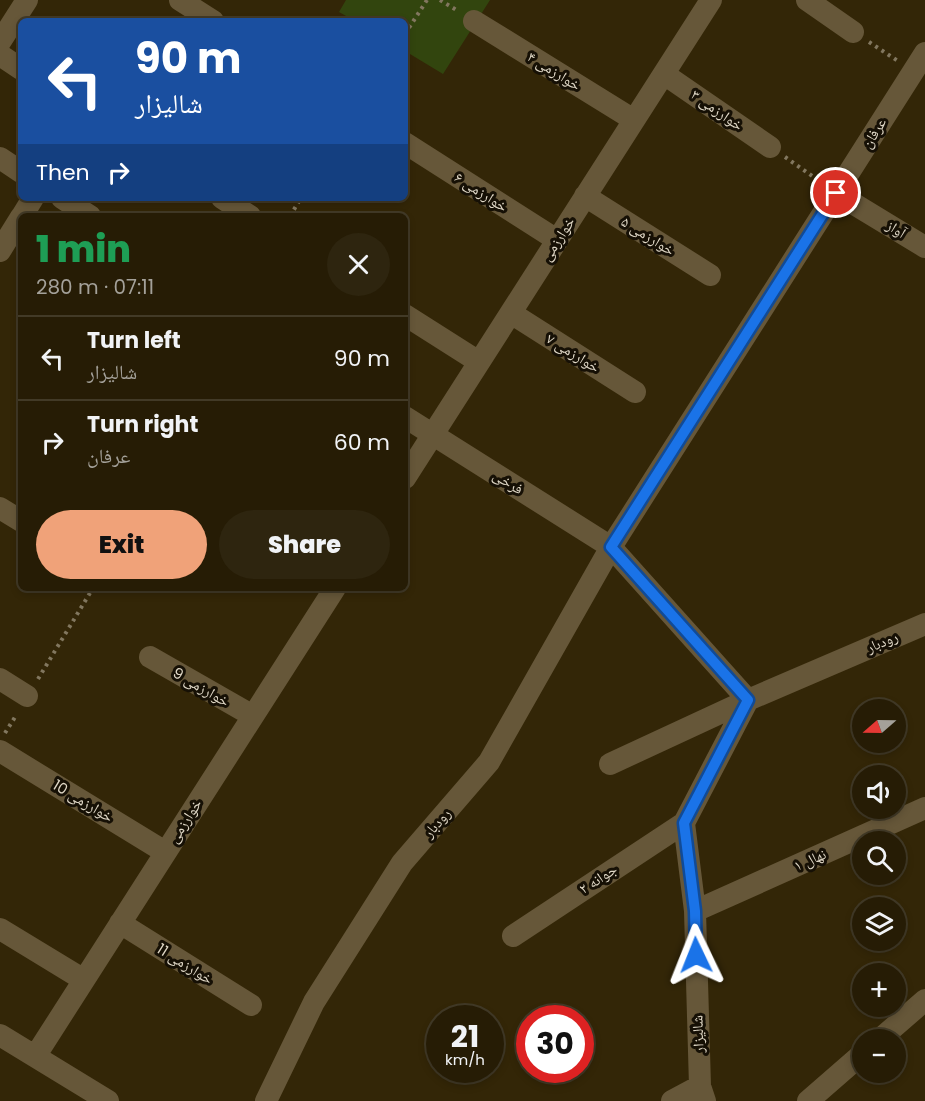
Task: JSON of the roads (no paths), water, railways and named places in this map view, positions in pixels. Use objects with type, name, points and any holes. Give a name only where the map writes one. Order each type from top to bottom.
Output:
[{"type":"street","points":[[0,42],[27,0]]},
{"type":"street","points":[[180,0],[208,18]]},
{"type":"street","name":"خوارزمی","points":[[408,473],[710,0]]},
{"type":"street","points":[[807,0],[853,32]]},
{"type":"street","name":"خوارزمی ۴","points":[[474,21],[634,120]]},
{"type":"street","points":[[0,56],[18,67]]},
{"type":"street","name":"عرفان","points":[[611,547],[919,62]]},
{"type":"street","name":"خوارزمی ۳","points":[[664,74],[770,147]]},
{"type":"street","name":"خوارزمی ۶","points":[[408,145],[557,240]]},
{"type":"street","points":[[0,159],[18,170]]},
{"type":"street","name":"آواز","points":[[836,193],[925,247]]},
{"type":"street","name":"خوارزمی ۵","points":[[585,196],[710,275]]},
{"type":"street","points":[[67,201],[85,213]]},
{"type":"street","points":[[227,201],[245,213]]},
{"type":"street","points":[[0,251],[18,222]]},
{"type":"street","name":"خوارزمی ۷","points":[[510,313],[635,392]]},
{"type":"street","points":[[408,317],[479,362]]},
{"type":"street","name":"فرخی","points":[[408,419],[611,547]]},
{"type":"street","points":[[611,547],[748,700],[684,823]]},
{"type":"street","name":"رودبار","points":[[266,1101],[314,1002],[402,863],[489,762],[611,547]]},
{"type":"street","name":"خوارزمی","points":[[36,1055],[333,591]]},
{"type":"street","name":"رودبار","points":[[610,764],[748,700],[925,624]]},
{"type":"street","name":"خوارزمی 9","points":[[150,657],[252,716]]},
{"type":"street","points":[[0,679],[27,696]]},
{"type":"street","name":"خوارزمی 10","points":[[0,751],[165,852]]},
{"type":"street","name":"نهال ۱","points":[[695,911],[925,808]]},
{"type":"street","name":"شالیزار","points":[[684,823],[695,911],[702,1094]]},
{"type":"street","name":"جوانه ۲","points":[[513,936],[684,823]]},
{"type":"street","name":"خوارزمی 11","points":[[120,923],[251,1005]]},
{"type":"street","points":[[0,929],[84,980]]},
{"type":"street","points":[[892,1029],[925,1000]]},
{"type":"street","points":[[0,1035],[108,1101]]},
{"type":"street","points":[[808,1101],[852,1063]]},
{"type":"street","points":[[672,1101],[702,1094]]}]
